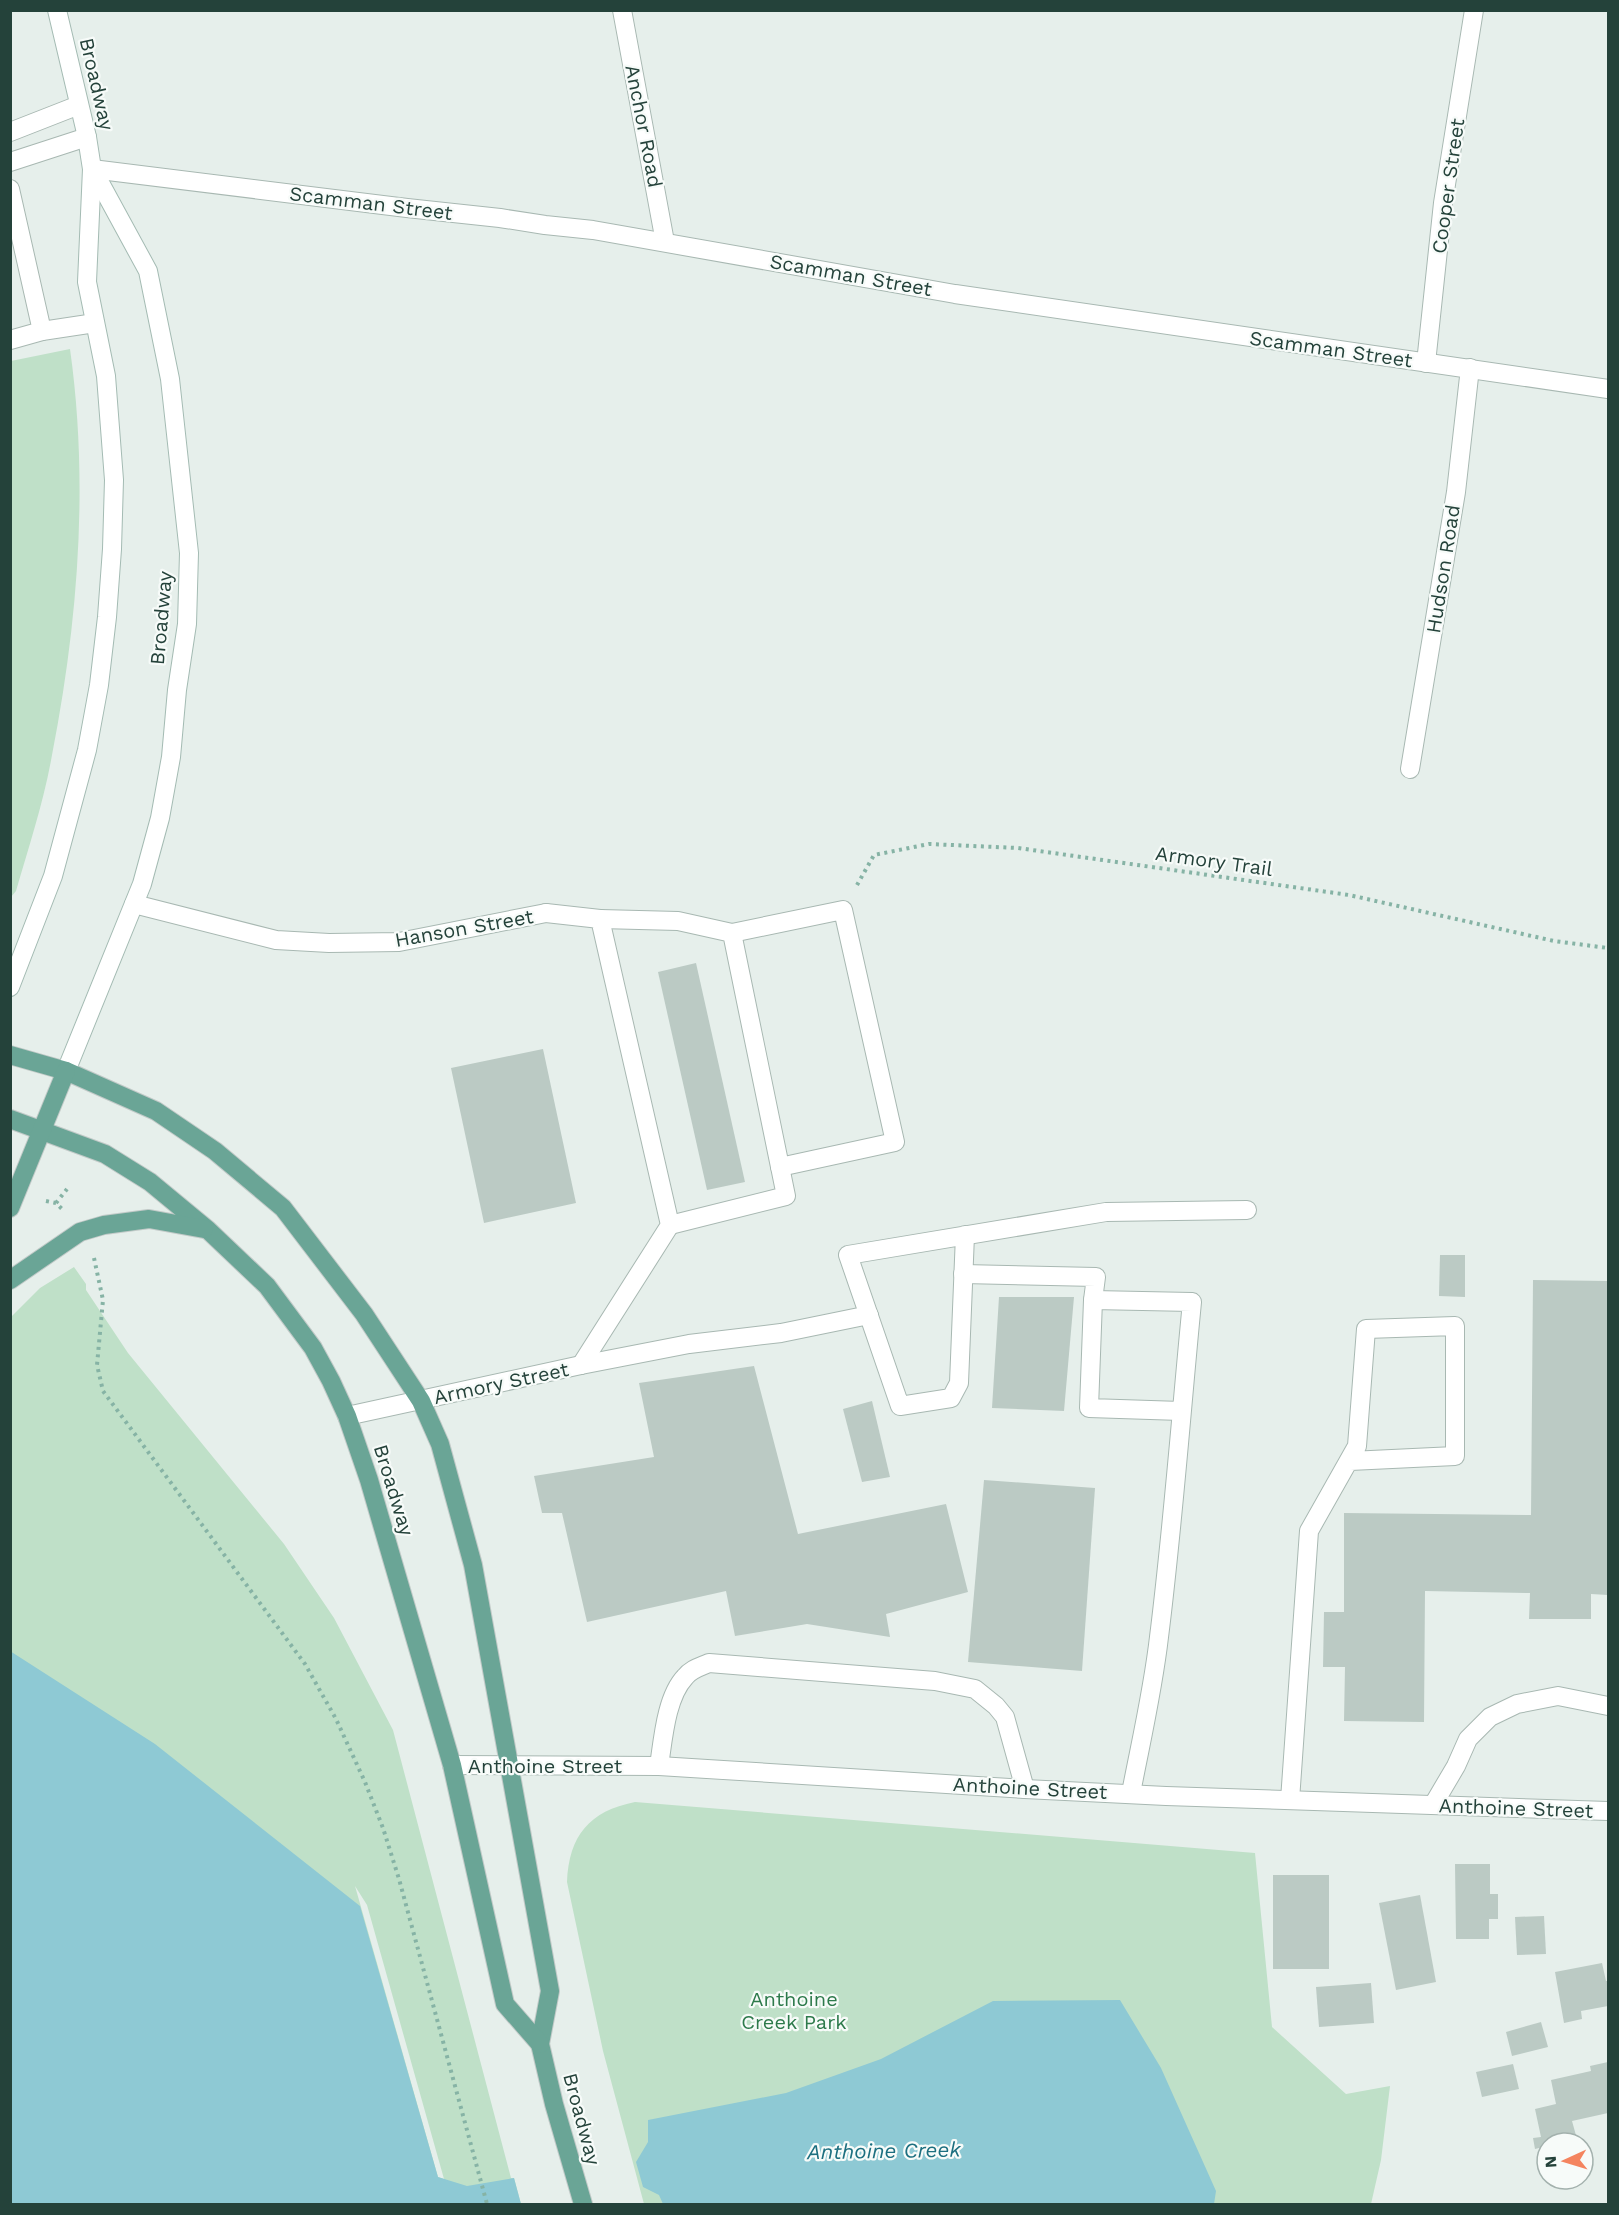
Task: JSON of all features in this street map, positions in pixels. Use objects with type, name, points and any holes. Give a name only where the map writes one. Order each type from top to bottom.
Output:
[{"type":"main road","points":[[10,1055],[66,1071]]},
{"type":"main road","name":"Broadway","points":[[540,2044],[505,2004],[453,1765],[369,1480],[347,1416],[331,1381],[313,1348],[267,1286],[208,1230],[150,1182],[110,1158],[42,1130],[66,1071],[156,1111],[215,1151],[284,1208],[364,1314],[421,1401],[440,1444],[473,1565],[550,1991],[540,2044],[554,2104],[583,2205]]},
{"type":"main road","points":[[10,1119],[42,1130],[10,1208]]},
{"type":"main road","points":[[10,1280],[80,1232],[104,1225],[149,1219],[208,1230]]},
{"type":"street","name":"Broadway","points":[[10,987],[53,876],[87,750],[99,685],[112,549],[114,480],[106,376],[87,282],[92,169],[80,105],[57,10]]},
{"type":"street","name":"Anchor Road","points":[[622,10],[666,242]]},
{"type":"street","name":"Cooper Street","points":[[1426,363],[1443,203],[1474,10]]},
{"type":"street","points":[[10,132],[80,105]]},
{"type":"street","points":[[10,162],[87,137]]},
{"type":"street","name":"Broadway","points":[[66,1071],[142,884],[160,818],[171,757],[177,690],[187,624],[189,553],[170,379],[148,271],[92,169]]},
{"type":"street","name":"Scamman Street","points":[[92,169],[593,230],[955,294],[1608,389]]},
{"type":"street","points":[[10,189],[42,331]]},
{"type":"street","points":[[10,340],[42,331],[95,323]]},
{"type":"street","name":"Hudson Road","points":[[1410,769],[1456,492],[1470,368]]},
{"type":"street","name":"Hanson Street","points":[[134,904],[276,940],[329,943],[399,942],[546,913],[600,919],[678,921],[732,933]]},
{"type":"street","points":[[581,1365],[670,1226],[786,1196],[780,1167],[732,933],[843,910],[895,1142],[780,1167]]},
{"type":"street","points":[[600,919],[670,1226]]},
{"type":"street","points":[[965,1235],[959,1383],[951,1398],[900,1406],[848,1255],[965,1235],[1106,1212],[1247,1210]]},
{"type":"street","points":[[963,1274],[1096,1278],[1093,1300],[1089,1408],[1181,1411]]},
{"type":"street","points":[[1093,1300],[1192,1302],[1159,1636],[1153,1682],[1131,1793]]},
{"type":"street","name":"Armory Street","points":[[347,1416],[656,1350],[781,1333],[869,1315]]},
{"type":"street","points":[[1290,1800],[1309,1532],[1357,1446],[1366,1329],[1455,1326],[1455,1456],[1350,1461]]},
{"type":"street","points":[[659,1766],[666,1722],[677,1690],[683,1678],[694,1669],[709,1663],[935,1681],[975,1689],[996,1706],[1005,1717],[1025,1790]]},
{"type":"street","points":[[1433,1805],[1456,1766],[1468,1739],[1490,1717],[1517,1704],[1558,1696],[1608,1706]]},
{"type":"street","name":"Anthoine Street","points":[[453,1765],[659,1766],[1025,1790],[1608,1811]]},
{"type":"path","name":"Armory Trail","points":[[843,910],[874,855],[929,844],[1006,848],[1349,895],[1554,941],[1608,948]]},
{"type":"path","points":[[47,1201],[56,1203],[67,1189]]},
{"type":"path","points":[[93,1254],[103,1300],[97,1365],[103,1391],[305,1664],[336,1719],[364,1782],[383,1828],[399,1879],[487,2205]]},
{"type":"green space","points":[[70,349],[76,400],[80,502],[74,604],[61,705],[49,772],[16,891],[11,897],[11,361]]},
{"type":"green space","points":[[74,1267],[86,1284],[86,1290],[128,1353],[284,1544],[334,1618],[393,1730],[511,2178],[514,2178],[521,2204],[11,2204],[11,1317],[40,1288]],"holes":[[[355,1886],[367,1905],[444,2179],[438,2177]]]},
{"type":"green space","name":"Anthoine Creek Park","points":[[635,1802],[1255,1853],[1272,2027],[1346,2094],[1390,2086],[1381,2160],[1371,2204],[644,2204],[603,2051],[567,1882],[572,1851],[584,1828],[605,1812]]},
{"type":"water","points":[[10,1651],[155,1744],[360,1906],[438,2177],[467,2186],[514,2178],[521,2204],[11,2204]]},
{"type":"water","name":"Anthoine Creek","points":[[1120,2000],[1161,2068],[1216,2191],[1214,2204],[663,2204],[659,2195],[643,2187],[636,2162],[648,2142],[648,2120],[786,2093],[881,2059],[993,2001]]},
{"type":"building","points":[[696,963],[745,1182],[707,1190],[658,972]]},
{"type":"building","points":[[543,1049],[576,1203],[484,1223],[451,1068]]},
{"type":"building","points":[[1440,1255],[1465,1255],[1465,1297],[1439,1296]]},
{"type":"building","points":[[1533,1280],[1608,1281],[1608,1595],[1591,1594],[1591,1619],[1529,1619],[1530,1593],[1425,1591],[1424,1722],[1344,1721],[1345,1667],[1323,1667],[1324,1612],[1344,1612],[1344,1513],[1531,1515]]},
{"type":"building","points":[[999,1297],[1074,1297],[1064,1411],[992,1408]]},
{"type":"building","points":[[754,1366],[798,1534],[946,1504],[968,1592],[886,1614],[890,1637],[807,1624],[735,1636],[726,1591],[587,1622],[562,1513],[542,1513],[534,1476],[654,1457],[639,1383]]},
{"type":"building","points":[[872,1401],[890,1477],[862,1482],[843,1409]]},
{"type":"building","points":[[984,1480],[1095,1488],[1082,1671],[968,1662]]},
{"type":"building","points":[[1455,1864],[1490,1864],[1490,1894],[1498,1894],[1498,1919],[1489,1919],[1489,1939],[1456,1939]]},
{"type":"building","points":[[1273,1875],[1329,1875],[1329,1969],[1273,1969]]},
{"type":"building","points":[[1420,1895],[1436,1982],[1396,1990],[1379,1903]]},
{"type":"building","points":[[1544,1916],[1546,1954],[1517,1955],[1515,1917]]},
{"type":"building","points":[[1602,1963],[1606,1981],[1608,1981],[1608,2006],[1581,2011],[1582,2019],[1564,2023],[1555,1972]]},
{"type":"building","points":[[1371,1983],[1374,2023],[1319,2027],[1316,1987]]},
{"type":"building","points":[[1541,2022],[1548,2047],[1512,2056],[1506,2032]]},
{"type":"building","points":[[1608,2062],[1608,2113],[1572,2121],[1575,2131],[1540,2131],[1535,2109],[1556,2104],[1551,2080],[1591,2071],[1590,2066]]},
{"type":"building","points":[[1513,2064],[1519,2089],[1482,2097],[1476,2072]]}]
